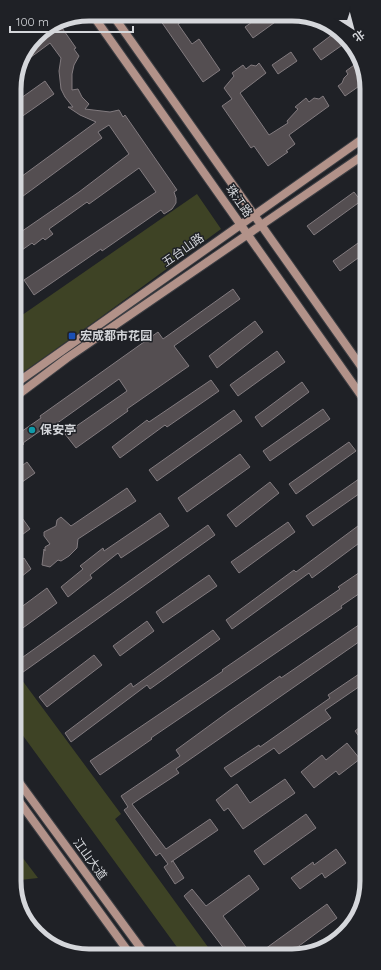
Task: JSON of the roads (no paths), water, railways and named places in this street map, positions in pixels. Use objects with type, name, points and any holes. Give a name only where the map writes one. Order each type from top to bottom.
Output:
[{"type":"main road","name":"珠江路","points":[[97,21],[360,393]]},
{"type":"main road","name":"珠江路","points":[[117,21],[360,365]]},
{"type":"main road","name":"五台山路","points":[[21,380],[360,141]]},
{"type":"main road","name":"五台山路","points":[[21,392],[67,358],[360,157]]},
{"type":"main road","name":"江山大道","points":[[21,785],[141,949]]},
{"type":"main road","name":"江山大道","points":[[21,804],[126,949]]},
{"type":"place","name":"宏成都市花园","points":[[72,336]]},
{"type":"place","name":"保安亭","points":[[32,430]]}]
